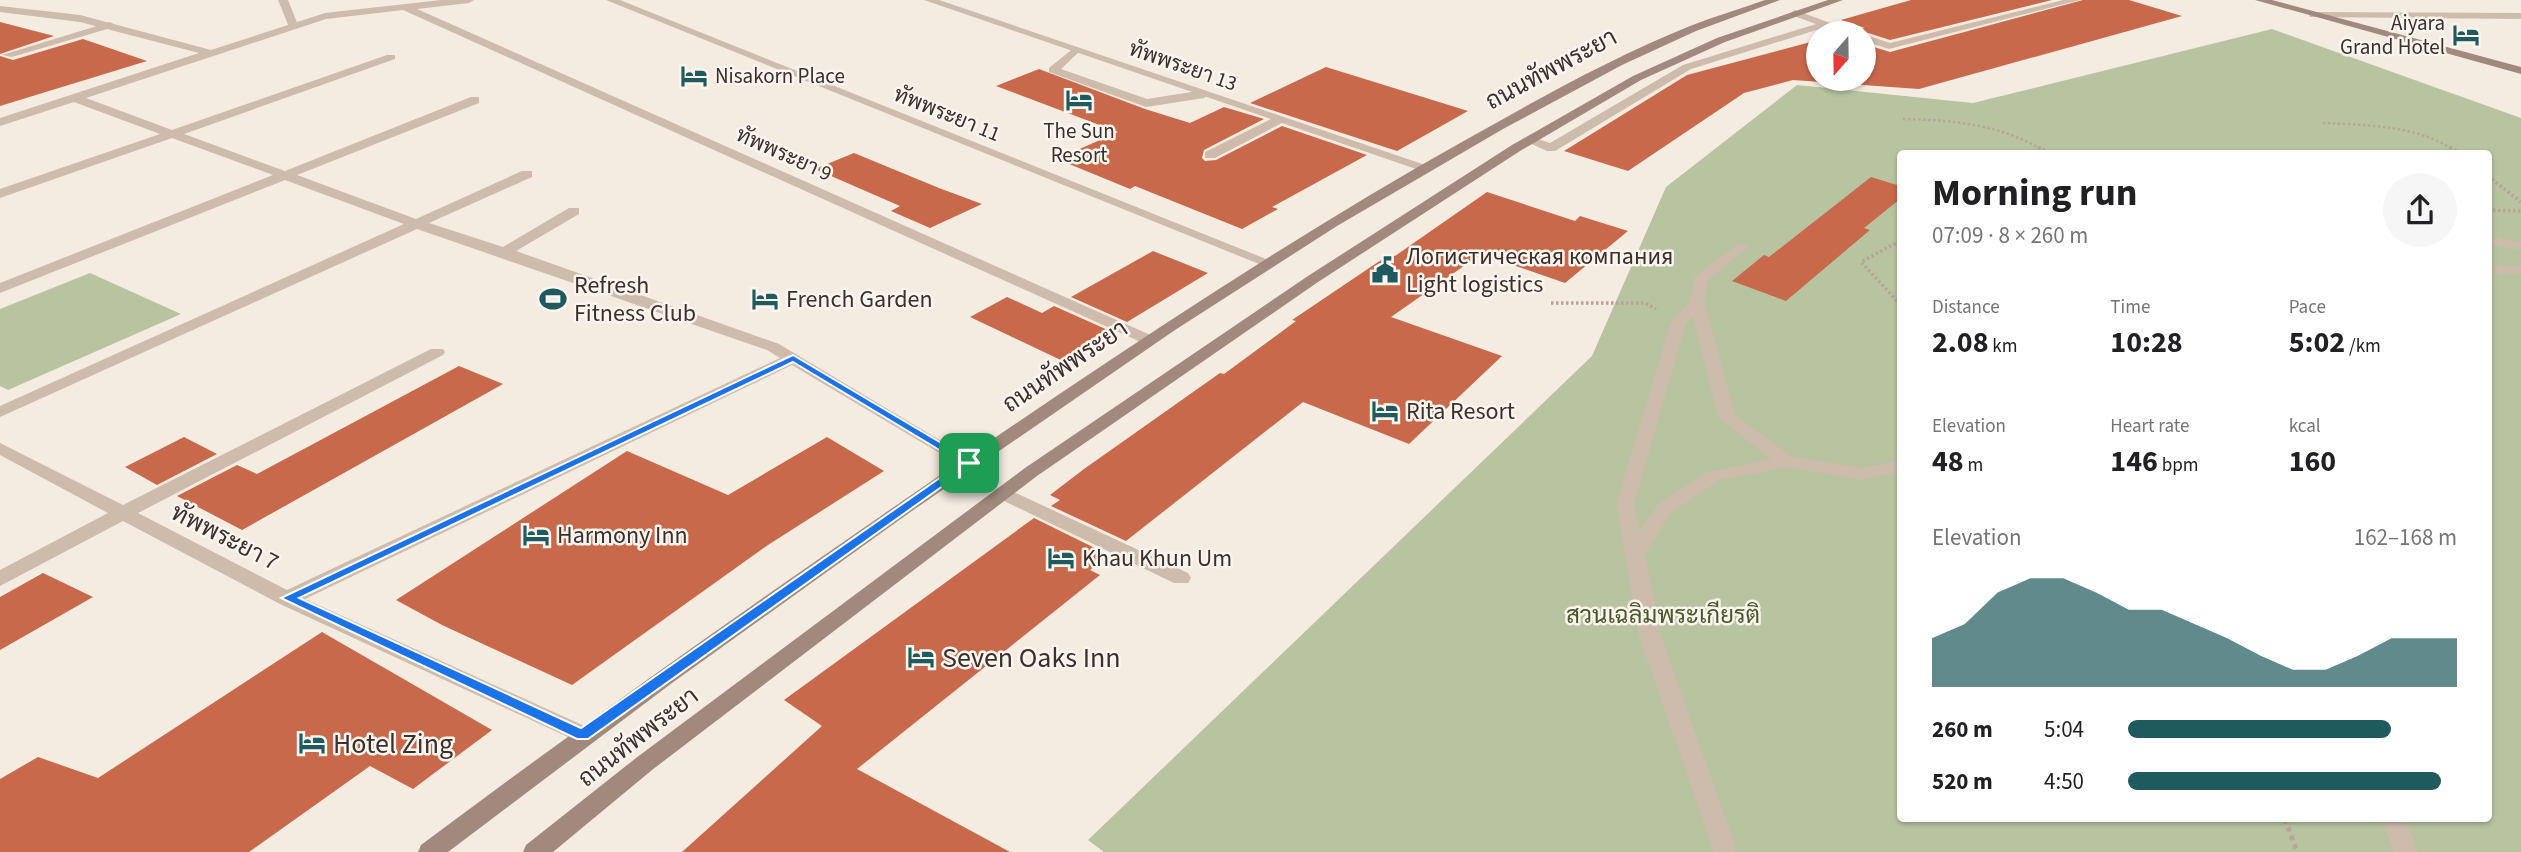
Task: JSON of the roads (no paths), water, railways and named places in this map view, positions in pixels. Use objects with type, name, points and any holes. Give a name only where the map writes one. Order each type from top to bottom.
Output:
[{"type":"main road","name":"ถนนทัพพระยา","points":[[430,852],[583,735],[969,463],[1149,340],[1269,263],[1424,167],[1605,68],[1692,29],[1776,0]]},
{"type":"main road","name":"ถนนทัพพระยา","points":[[535,852],[644,764],[1003,493],[1312,279],[1528,141],[1637,78],[1721,40],[1838,0]]},
{"type":"main road","points":[[2260,0],[2521,71]]},
{"type":"street","points":[[282,0],[293,25]]},
{"type":"street","points":[[0,122],[324,16],[469,0]]},
{"type":"street","name":"ทัพพระยา 11","points":[[611,0],[1269,263]]},
{"type":"street","name":"ทัพพระยา 13","points":[[929,0],[1424,167]]},
{"type":"street","points":[[1876,41],[1889,46],[2075,0]]},
{"type":"street","name":"ทัพพระยา 9","points":[[402,6],[1149,340]]},
{"type":"street","points":[[0,9],[55,13],[110,25],[210,53]]},
{"type":"street","points":[[1795,13],[1818,21]]},
{"type":"street","points":[[2314,15],[2521,16]]},
{"type":"street","points":[[8,55],[110,25]]},
{"type":"street","points":[[1528,141],[1550,148],[1687,67],[1806,30]]},
{"type":"street","points":[[1075,50],[1053,70],[1146,103],[1204,94]]},
{"type":"street","points":[[0,194],[391,57]]},
{"type":"street","points":[[75,97],[417,225],[504,252],[747,336],[793,358],[969,463]]},
{"type":"street","points":[[0,288],[475,100]]},
{"type":"street","points":[[1210,155],[1281,120]]},
{"type":"street","points":[[0,412],[527,174]]},
{"type":"street","points":[[504,252],[573,211]]},
{"type":"street","points":[[2492,241],[2521,246]]},
{"type":"street","points":[[1741,246],[1700,279],[1697,304],[1727,417],[1786,461]]},
{"type":"street","points":[[2492,270],[2521,270]]},
{"type":"street","points":[[1697,304],[1679,323],[1625,504],[1650,636],[1724,848]]},
{"type":"street","points":[[0,579],[437,352]]},
{"type":"street","points":[[287,598],[793,358]]},
{"type":"street","name":"ทัพพระยา 7","points":[[0,448],[121,514],[287,598],[583,735]]},
{"type":"street","points":[[1635,553],[1665,508],[1714,476],[1786,461],[1863,474],[1897,467]]},
{"type":"street","points":[[1003,493],[1181,578]]},
{"type":"street","points":[[2394,822],[2406,852]]},
{"type":"place","name":"Aiyara Grand Hotel","points":[[2466,35]]},
{"type":"place","name":"Nisakorn Place","points":[[694,76]]},
{"type":"place","name":"The Sun Resort","points":[[1079,100]]},
{"type":"place","name":"Логистическая компания Light logistics","points":[[1385,270]]},
{"type":"place","name":"Refresh Fitness Club","points":[[553,299]]},
{"type":"place","name":"French Garden","points":[[765,299]]},
{"type":"place","name":"Rita Resort","points":[[1385,411]]},
{"type":"place","name":"Harmony Inn","points":[[536,535]]},
{"type":"place","name":"Khau Khun Um","points":[[1061,558]]},
{"type":"place","name":"Seven Oaks Inn","points":[[921,657]]},
{"type":"place","name":"Hotel Zing","points":[[312,743]]},
{"type":"park label","name":"สวนเฉลิมพระเกียรติ","points":[[1663,615]]}]
